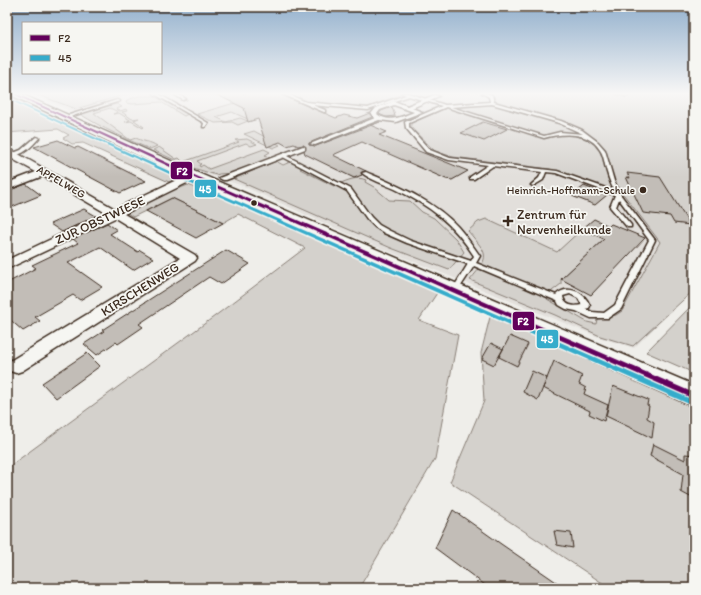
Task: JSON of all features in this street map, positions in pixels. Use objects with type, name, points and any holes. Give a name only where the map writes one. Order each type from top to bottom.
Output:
[{"type":"street","points":[[73,121],[193,176],[455,290],[473,304],[694,396]]},
{"type":"street","points":[[313,144],[372,121]]},
{"type":"street","points":[[223,178],[303,148]]},
{"type":"street","name":"APFELWEG","points":[[10,154],[45,172],[115,213]]},
{"type":"street","points":[[7,187],[45,172]]},
{"type":"street","name":"ZUR OBSTWIESE","points":[[7,265],[193,176]]},
{"type":"street","name":"KIRSCHENWEG","points":[[16,366],[190,258],[115,213]]},
{"type":"lane","points":[[202,121],[206,123],[204,126]]},
{"type":"lane","points":[[410,121],[407,122],[407,127],[428,151],[449,159],[557,172],[618,194]]},
{"type":"lane","points":[[492,121],[544,137],[560,133],[589,136]]},
{"type":"lane","points":[[283,156],[349,190],[356,197],[368,218],[377,226],[393,235],[473,264],[559,299],[563,305],[571,309],[591,315],[605,316],[618,307],[652,240],[618,194],[612,181],[603,150],[589,136],[556,121]]},
{"type":"lane","points":[[10,154],[23,151],[37,138]]},
{"type":"lane","points":[[472,178],[492,164]]},
{"type":"lane","points":[[533,185],[541,179],[544,171]]},
{"type":"lane","points":[[364,173],[425,202],[437,211],[470,244],[477,256],[455,290]]},
{"type":"lane","points":[[618,194],[613,207],[629,226]]},
{"type":"lane","points":[[559,299],[559,295],[562,293],[570,292],[579,295],[585,300],[586,306],[578,310]]},
{"type":"shaded area","points":[[7,121],[63,121],[109,142],[134,157],[173,175],[173,180],[169,182],[83,143],[72,144],[63,138],[69,135],[58,129],[7,133]]},
{"type":"shaded area","name":"Zentrum für Nervenheilkunde","points":[[90,121],[635,121],[694,289],[634,348],[601,338],[366,242],[243,186],[185,167],[124,139]]},
{"type":"shaded area","points":[[92,121],[104,121],[130,140],[136,138],[157,146],[150,149],[114,133]]},
{"type":"shaded area","points":[[128,121],[135,121],[144,127],[143,128],[131,121],[125,122]]},
{"type":"shaded area","points":[[211,121],[248,121],[238,125],[232,122],[215,123]]},
{"type":"shaded area","points":[[416,121],[694,121],[694,290],[633,346],[600,336],[555,315],[470,280],[484,260],[483,250],[468,231],[478,222],[486,219],[557,252],[582,229],[604,239],[561,279],[561,284],[552,291],[547,299],[587,322],[596,324],[597,319],[616,315],[622,311],[660,242],[624,195],[550,169],[453,157],[435,151],[411,128],[411,123]]},
{"type":"shaded area","points":[[254,131],[280,145],[273,148],[244,134]]},
{"type":"shaded area","points":[[247,139],[257,144],[251,146],[246,143],[197,161],[201,164],[199,165],[200,167],[203,165],[209,169],[264,149],[270,152],[265,155],[270,158],[241,170],[216,175],[190,167],[153,150],[159,147],[176,159],[179,158],[183,162],[239,142],[235,140]]},
{"type":"shaded area","points":[[276,161],[283,165],[290,162],[302,168],[300,169],[334,186],[358,178],[366,180],[365,182],[374,187],[389,200],[410,201],[422,212],[434,218],[456,239],[464,252],[449,270],[391,248],[234,179]]},
{"type":"shaded area","points":[[188,185],[211,192],[242,206],[245,204],[439,290],[419,320],[458,335],[435,459],[359,588],[7,588],[7,468],[215,316],[305,248],[238,214],[223,223],[172,198],[133,217],[127,213],[177,187],[180,188]]},
{"type":"shaded area","points":[[694,303],[694,373],[646,352]]},
{"type":"shaded area","points":[[491,313],[694,406],[694,588],[610,588],[450,482],[484,401],[481,353]]},
{"type":"building","points":[[259,121],[363,121],[309,143],[309,145],[316,146],[371,125],[387,132],[379,135],[468,171],[452,180],[446,179],[362,142],[333,155],[366,171],[362,172],[362,175],[354,178],[305,154],[304,151],[306,150],[306,147],[304,145],[298,146],[294,144],[287,146],[280,142],[267,147]]},
{"type":"building","points":[[483,122],[507,129],[484,141],[461,133]]},
{"type":"building","points":[[58,140],[75,148],[78,147],[146,181],[120,193],[34,147]]},
{"type":"building","points":[[627,173],[660,177],[690,225],[674,223],[670,216],[643,213],[626,177],[630,178]]},
{"type":"building","points":[[26,184],[41,195],[7,209],[7,191]]},
{"type":"building","points":[[584,186],[607,195],[595,205],[572,196]]},
{"type":"building","points":[[172,198],[223,223],[196,238],[146,211]]},
{"type":"building","points":[[84,209],[96,216],[62,232],[50,224]]},
{"type":"building","points":[[594,219],[609,226],[611,224],[645,238],[591,295],[561,279],[604,239],[582,229]]},
{"type":"building","points":[[107,223],[117,230],[110,234],[138,252],[140,250],[153,258],[133,270],[100,247],[68,263],[102,287],[80,300],[73,295],[35,317],[40,321],[23,331],[7,317],[7,283],[36,268],[32,265],[78,243],[73,239]]},
{"type":"building","points":[[226,250],[250,264],[221,284],[209,277],[139,324],[143,327],[118,344],[116,342],[97,355],[84,344],[104,331],[102,330]]},
{"type":"building","points":[[510,336],[528,344],[517,366],[499,357]]},
{"type":"building","points":[[491,343],[503,349],[494,365],[482,359]]},
{"type":"building","points":[[87,353],[100,366],[56,398],[42,383]]},
{"type":"building","points":[[554,361],[582,376],[579,384],[586,388],[584,394],[608,405],[604,421],[589,414],[590,411],[543,388]]},
{"type":"building","points":[[532,371],[547,378],[538,400],[523,392]]},
{"type":"building","points":[[613,386],[648,400],[647,405],[649,406],[647,418],[654,422],[652,438],[606,416]]},
{"type":"building","points":[[653,444],[685,460],[685,454],[694,455],[694,499],[681,492],[683,474],[650,456]]},
{"type":"building","points":[[453,510],[565,588],[489,588],[435,548]]},
{"type":"building","points":[[554,531],[571,533],[573,548],[557,545]]},
{"type":"tunnel","points":[[303,148],[313,144]]},
{"type":"transit line","name":"45","points":[[56,121],[190,182],[691,402]]},
{"type":"transit line","name":"F2","points":[[73,121],[193,176],[694,396]]},
{"type":"place","name":"Heinrich-Hoffmann-Schule","points":[[643,190]]},
{"type":"place","name":"Zentrum für Nervenheilkunde","points":[[508,221]]}]
